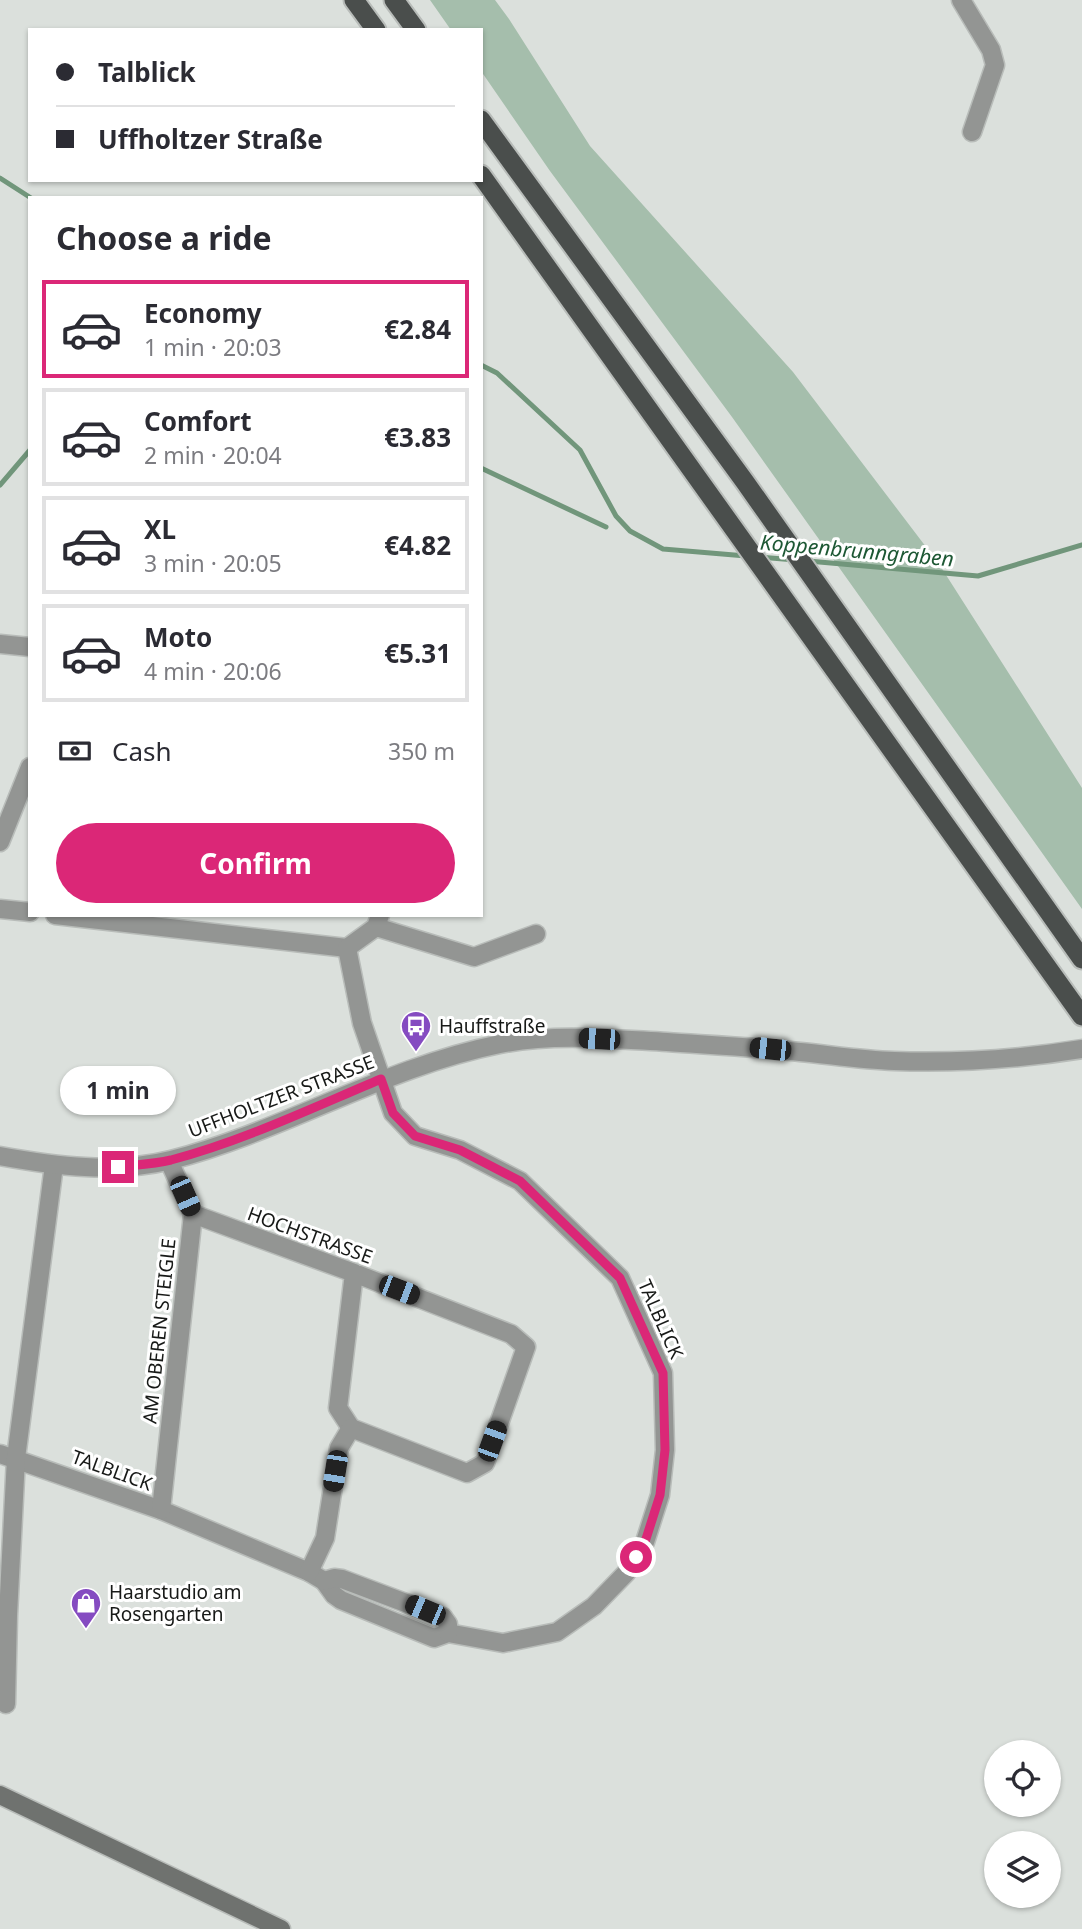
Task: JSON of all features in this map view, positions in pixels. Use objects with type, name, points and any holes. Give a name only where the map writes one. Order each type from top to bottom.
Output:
[{"type":"highway","points":[[354,0],[375,28]]},
{"type":"highway","points":[[394,0],[415,28]]},
{"type":"highway","points":[[483,123],[753,494],[1082,959]]},
{"type":"highway","points":[[483,178],[1082,1016]]},
{"type":"main road","points":[[0,1795],[281,1929]]},
{"type":"street","points":[[961,0],[991,50],[995,65],[972,132]]},
{"type":"street","points":[[0,644],[28,647]]},
{"type":"street","points":[[0,842],[28,772]]},
{"type":"street","points":[[0,909],[28,912]]},
{"type":"street","points":[[73,917],[347,948],[378,921],[474,957],[537,934]]},
{"type":"street","points":[[347,948],[362,1023],[381,1079]]},
{"type":"street","name":"UFFHOLTZER STRASSE","points":[[0,1156],[54,1166],[118,1167],[169,1161],[280,1122],[381,1079],[433,1061],[502,1043],[574,1037],[745,1046],[893,1061],[1044,1055],[1082,1049]]},
{"type":"street","name":"TALBLICK","points":[[8,1456],[161,1510],[317,1577],[341,1600],[434,1638],[448,1633],[503,1643],[557,1632],[594,1606],[626,1573],[645,1542],[660,1495],[665,1450],[663,1373],[620,1278],[520,1181],[460,1150],[415,1136],[393,1113],[381,1079]]},
{"type":"street","name":"AM OBEREN STEIGLE","points":[[161,1510],[193,1214],[169,1161]]},
{"type":"street","points":[[6,1704],[4,1615],[8,1456],[54,1166]]},
{"type":"street","name":"HOCHSTRASSE","points":[[193,1214],[511,1334],[526,1347],[485,1463],[467,1473],[351,1428]]},
{"type":"street","points":[[317,1577],[339,1448],[351,1428],[338,1408],[354,1273]]},
{"type":"green space","points":[[430,0],[495,0],[590,146],[793,372],[939,564],[1082,788],[1082,909],[732,417],[550,171],[483,74],[483,28],[450,28]]},
{"type":"waterway","points":[[0,178],[28,196]]},
{"type":"waterway","points":[[483,366],[497,373],[580,450],[616,516],[630,531],[663,549],[746,556]]},
{"type":"waterway","points":[[0,485],[28,452]]},
{"type":"waterway","points":[[483,469],[606,527]]},
{"type":"waterway","name":"Koppenbrunngraben","points":[[808,561],[978,576],[1082,545]]},
{"type":"waterway","name":"Koppenbrunngraben","points":[[759,557],[795,560]]},
{"type":"place","name":"Hauffstraße","points":[[416,1053]]},
{"type":"place","name":"Haarstudio am Rosengarten","points":[[86,1630]]},
{"type":"route","points":[[118,1167],[169,1161],[211,1147],[280,1122],[381,1079],[393,1113],[415,1136],[460,1150],[520,1181],[620,1278],[663,1373],[665,1450],[660,1495],[645,1542],[636,1557]]}]
